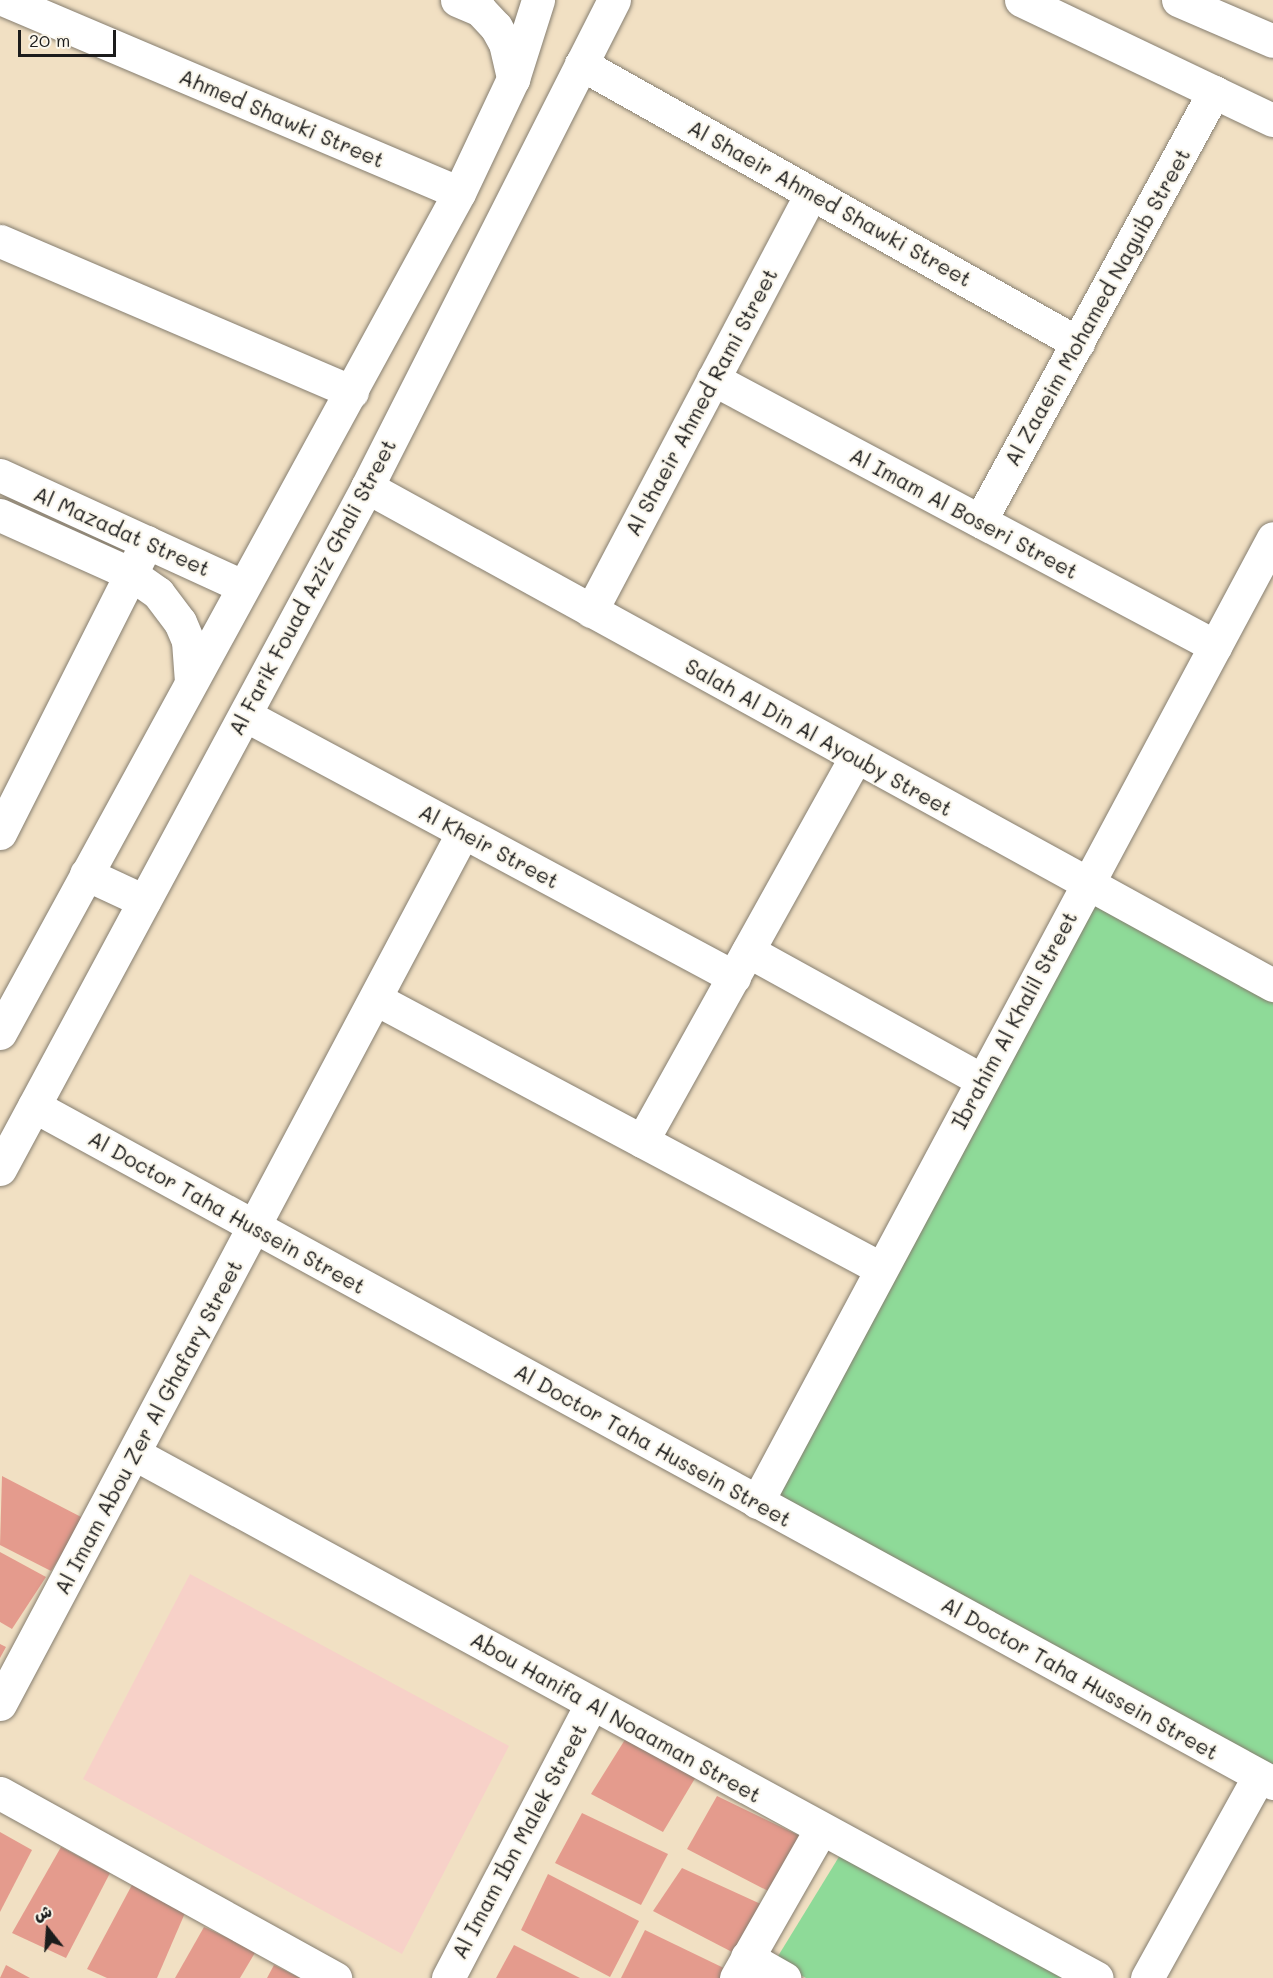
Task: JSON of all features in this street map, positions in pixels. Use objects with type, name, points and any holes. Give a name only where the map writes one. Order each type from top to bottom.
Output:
[{"type":"street","name":"Ahmed Shawki Street","points":[[5,0],[459,193]]},
{"type":"street","points":[[457,0],[480,10],[496,27],[505,43],[513,79]]},
{"type":"street","points":[[0,1033],[459,193],[513,79],[538,0]]},
{"type":"street","name":"Al Farik Fouad Aziz Ghali Street","points":[[0,1169],[367,488],[614,0]]},
{"type":"street","points":[[1021,0],[1273,120]]},
{"type":"street","points":[[1178,0],[1273,41]]},
{"type":"street","name":"Al Shaeir Ahmed Shawki Street","points":[[581,64],[1078,343]]},
{"type":"street","name":"Al Zaaeim Mohamed Naguib Street","points":[[980,521],[1214,92]]},
{"type":"street","name":"Al Shaeir Ahmed Rami Street","points":[[591,611],[811,193]]},
{"type":"street","points":[[0,241],[352,392]]},
{"type":"street","name":"Al Imam Al Boseri Street","points":[[713,379],[1215,646]]},
{"type":"street","name":"Al Mazadat Street","points":[[0,475],[243,586]]},
{"type":"street","name":"Salah Al Din Al Ayouby Street","points":[[367,488],[855,758],[1273,985]]},
{"type":"street","name":"Al Mazadat Street","points":[[0,515],[130,574],[158,593],[180,622],[188,641],[191,682]]},
{"type":"street","name":"Ibrahim Al Khalil Street","points":[[757,1502],[880,1268],[1273,538]]},
{"type":"street","points":[[0,833],[147,542]]},
{"type":"street","name":"Al Kheir Street","points":[[245,715],[463,832],[982,1080]]},
{"type":"street","points":[[642,1141],[855,758]]},
{"type":"street","name":"Al Imam Abou Zer Al Ghafary Street","points":[[0,1704],[255,1228],[463,832]]},
{"type":"street","points":[[87,874],[144,902]]},
{"type":"street","points":[[376,999],[880,1268]]},
{"type":"street","name":"Al Doctor Taha Hussein Street","points":[[34,1106],[1266,1780]]},
{"type":"street","name":"Abou Hanifa Al Noaaman Street","points":[[135,1454],[1097,1978]]},
{"type":"street","name":"Al Imam Ibn Malek Street","points":[[448,1978],[591,1704]]},
{"type":"street","points":[[1147,1978],[1266,1780]]},
{"type":"street","points":[[0,1793],[335,1978]]},
{"type":"street","points":[[784,1978],[742,1968],[821,1829]]},
{"type":"shaded area","points":[[190,1574],[509,1746],[402,1954],[83,1779]]},
{"type":"green space","points":[[1087,884],[1273,984],[1273,1784],[757,1502]]},
{"type":"green space","points":[[845,1847],[1084,1978],[806,1978],[775,1961]]},
{"type":"building","points":[[2,1476],[85,1519],[51,1571],[0,1545]]},
{"type":"building","points":[[0,1552],[46,1577],[12,1629],[0,1622]]},
{"type":"building","points":[[0,1644],[6,1647],[0,1658]]},
{"type":"building","points":[[626,1738],[697,1775],[663,1832],[591,1794]]},
{"type":"building","points":[[717,1796],[802,1837],[770,1892],[687,1849]]},
{"type":"building","points":[[582,1813],[668,1854],[641,1905],[555,1863]]},
{"type":"building","points":[[0,1832],[32,1850],[0,1912]]},
{"type":"building","points":[[61,1847],[110,1873],[66,1958],[12,1933]]},
{"type":"building","points":[[682,1868],[765,1906],[732,1952],[653,1911]]},
{"type":"building","points":[[548,1874],[639,1921],[610,1977],[521,1930]]},
{"type":"building","points":[[133,1883],[185,1913],[157,1978],[107,1978],[87,1969]]},
{"type":"building","points":[[204,1927],[256,1951],[240,1978],[175,1978]]},
{"type":"building","points":[[645,1930],[730,1971],[725,1978],[621,1978]]},
{"type":"building","points":[[514,1945],[580,1978],[496,1978]]},
{"type":"building","points":[[6,1965],[30,1978],[0,1978]]},
{"type":"building","points":[[274,1965],[300,1978],[267,1978]]}]
